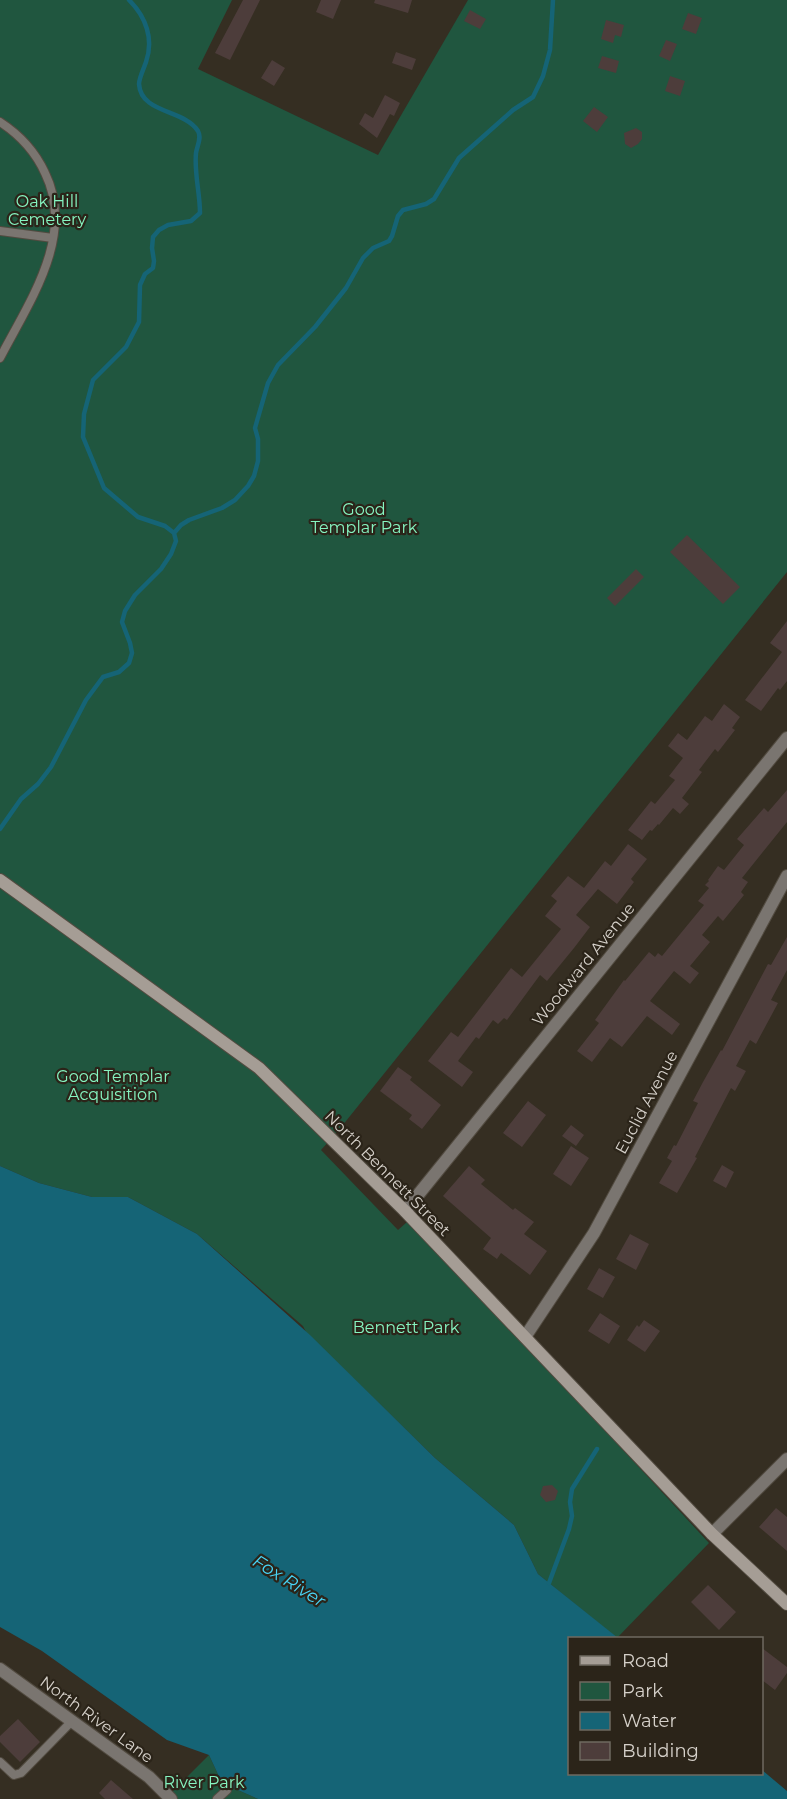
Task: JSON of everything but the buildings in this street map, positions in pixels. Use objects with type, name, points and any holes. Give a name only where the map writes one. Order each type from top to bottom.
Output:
[{"type":"main road","name":"North Bennett Street","points":[[0,880],[259,1068],[405,1211],[712,1534],[787,1604]]},
{"type":"street","name":"Woodward Avenue","points":[[405,1211],[787,738]]},
{"type":"street","name":"Euclid Avenue","points":[[525,1337],[594,1233],[787,876]]},
{"type":"street","points":[[712,1534],[787,1459]]},
{"type":"street","name":"North River Lane","points":[[0,1669],[149,1777],[168,1798]]},
{"type":"lane","points":[[0,122],[24,140],[35,153],[47,177],[55,201],[57,220],[48,258],[40,278],[0,358]]},
{"type":"lane","points":[[0,231],[53,238]]},
{"type":"lane","points":[[0,1762],[14,1775],[21,1773],[72,1721]]},
{"type":"lane","points":[[217,1799],[227,1790]]},
{"type":"green space","name":"Good Templar Park","points":[[0,0],[232,0],[198,69],[378,155],[468,0],[787,0],[787,572],[321,1150],[398,1230],[407,1222],[709,1543],[616,1637],[538,1574],[514,1525],[435,1458],[306,1332],[303,1326],[197,1234],[128,1197],[92,1197],[39,1183],[0,1166]]},
{"type":"green space","name":"River Park","points":[[209,1755],[222,1783],[258,1799],[171,1799],[168,1796]]},
{"type":"water","name":"Fox River","points":[[0,1166],[39,1183],[92,1197],[128,1197],[197,1234],[310,1335],[435,1458],[514,1525],[538,1574],[617,1637],[568,1637],[568,1775],[763,1775],[763,1771],[787,1791],[787,1799],[258,1799],[222,1783],[209,1755],[167,1740],[42,1651],[0,1627]]},
{"type":"waterway","points":[[0,829],[21,799],[38,784],[51,767],[86,700],[103,677],[119,672],[129,663],[132,653],[122,622],[125,611],[135,595],[161,569],[176,541],[174,533],[165,526],[138,517],[104,488],[83,437],[84,414],[93,380],[126,347],[139,322],[140,285],[145,274],[153,268],[153,237],[168,225],[191,221],[200,213],[196,176],[199,134],[192,124],[155,106],[142,94],[139,82],[146,62],[149,37],[144,21],[129,0]]},
{"type":"waterway","points":[[174,533],[189,520],[222,508],[235,500],[248,486],[254,476],[258,461],[258,439],[255,428],[268,383],[278,365],[315,327],[346,288],[363,258],[373,248],[389,241],[398,216],[403,210],[426,204],[434,199],[459,158],[513,110],[533,97],[543,76],[550,50],[553,0]]},
{"type":"waterway","points":[[549,1583],[569,1529],[572,1516],[570,1502],[572,1489],[597,1449]]},
{"type":"park label","name":"Oak Hill Cemetery","points":[[47,210]]},
{"type":"park label","name":"Good Templar Acquisition","points":[[113,1085]]},
{"type":"park label","name":"Bennett Park","points":[[406,1327]]}]
